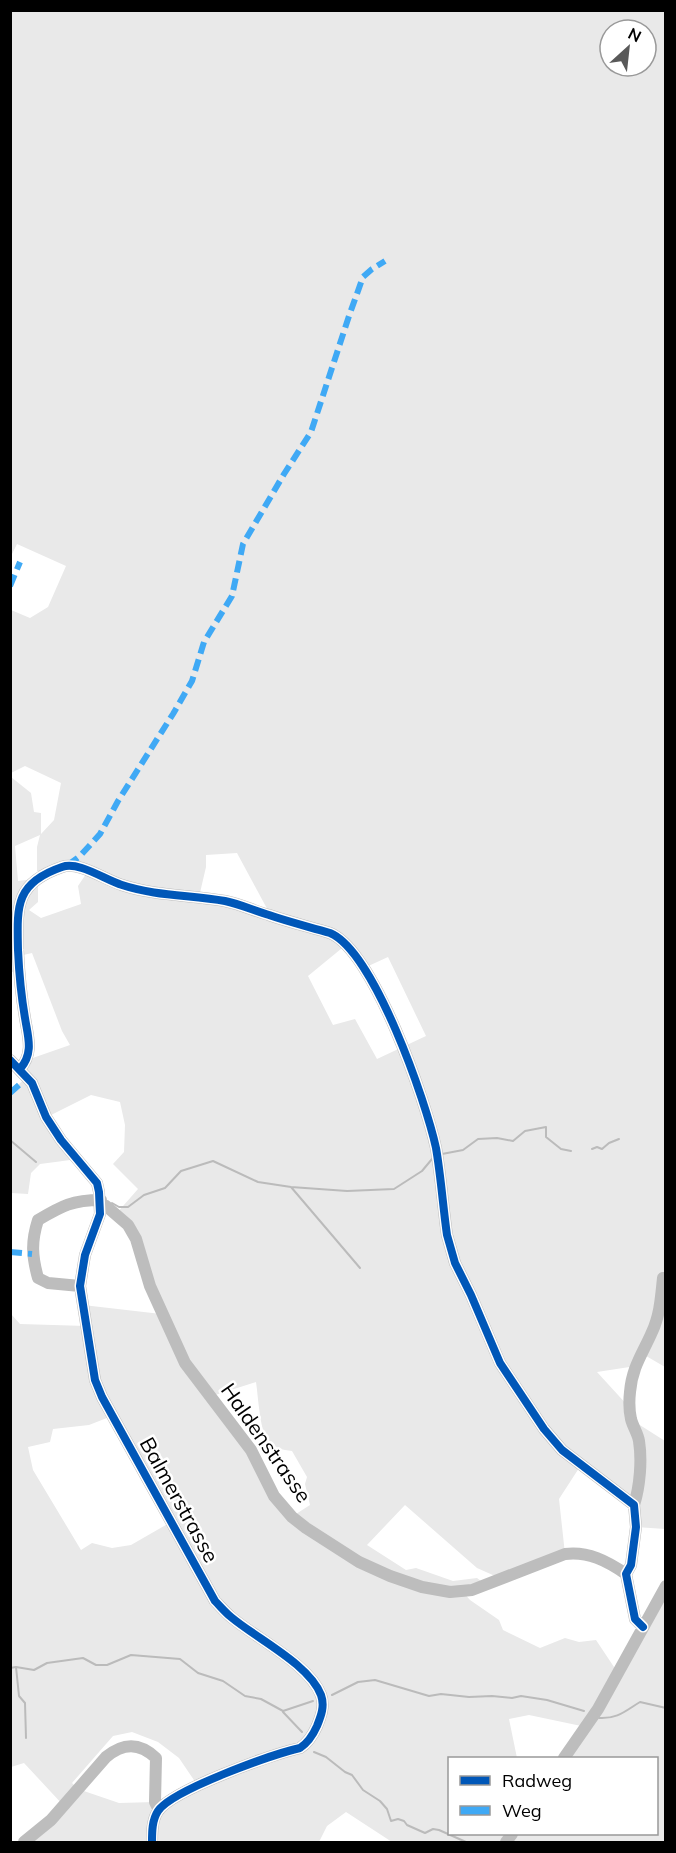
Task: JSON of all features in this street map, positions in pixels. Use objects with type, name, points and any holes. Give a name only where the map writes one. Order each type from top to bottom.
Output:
[{"type":"street","points":[[20,1070],[27,1060],[29,1047],[19,969],[18,906],[26,890],[35,880],[62,867],[68,865],[79,867],[141,890],[228,902],[339,936],[347,943],[364,968],[390,1016],[405,1051],[434,1143],[450,1249],[500,1362],[543,1430],[562,1450],[634,1505]]},
{"type":"street","points":[[10,1060],[32,1083],[46,1117],[61,1140],[97,1183],[101,1202],[66,1204],[38,1220],[34,1231],[32,1254],[38,1278],[59,1286],[80,1286]]},
{"type":"street","name":"Balmerstrasse","points":[[101,1202],[98,1223],[85,1255],[80,1286],[95,1380],[102,1397],[215,1601],[230,1617],[304,1671],[315,1683],[322,1697],[323,1713],[310,1739],[300,1748],[253,1761],[178,1795],[159,1809]]},
{"type":"street","name":"Haldenstrasse","points":[[101,1202],[129,1225],[136,1239],[150,1286],[185,1363],[251,1450],[274,1496],[292,1517],[306,1528],[359,1562],[390,1576],[422,1587],[450,1592],[472,1590],[565,1554],[575,1553],[595,1557],[626,1574]]},
{"type":"street","points":[[643,1627],[635,1619],[626,1574],[631,1564],[636,1527],[634,1505],[640,1452],[639,1439],[631,1420],[630,1389],[636,1366],[652,1333],[659,1311],[663,1278]]},
{"type":"street","points":[[565,1757],[598,1709],[666,1586]]},
{"type":"street","points":[[24,1842],[51,1820],[106,1757],[116,1749],[128,1746],[148,1750],[156,1758],[155,1802],[159,1809],[154,1820],[152,1842]]},
{"type":"shaded area","points":[[11,11],[665,11],[665,1367],[641,1353],[636,1366],[597,1372],[629,1407],[632,1420],[665,1441],[665,1529],[636,1527],[635,1513],[581,1465],[559,1499],[565,1554],[495,1576],[477,1568],[405,1505],[367,1545],[406,1570],[416,1568],[453,1581],[477,1578],[481,1581],[463,1592],[470,1600],[499,1620],[503,1630],[540,1648],[565,1638],[579,1642],[596,1640],[618,1673],[665,1586],[665,1842],[392,1842],[346,1812],[327,1826],[319,1842],[24,1842],[64,1806],[24,1763],[11,1767],[11,1314],[20,1324],[86,1326],[83,1305],[161,1314],[136,1239],[116,1214],[138,1189],[113,1164],[124,1152],[125,1125],[120,1102],[91,1095],[47,1117],[78,1159],[40,1164],[31,1173],[28,1194],[11,1193],[11,1091],[27,1077],[20,1069],[27,1060],[70,1045],[62,1031],[32,953],[19,956],[19,969],[10,973],[11,777],[31,793],[34,812],[41,813],[41,834],[54,820],[61,783],[25,766],[11,773],[11,610],[30,618],[48,607],[66,566],[17,544],[11,556]],"holes":[[[40,835],[37,847],[37,871],[45,874],[68,865],[88,871],[78,886],[81,904],[41,918],[29,910],[38,902],[38,885],[34,879],[18,881],[15,846]],[[237,853],[271,916],[199,897],[206,867],[206,855]],[[347,944],[364,968],[388,957],[426,1036],[377,1059],[355,1019],[333,1025],[308,976]],[[256,1382],[265,1435],[275,1446],[292,1451],[307,1477],[305,1484],[310,1505],[296,1514],[274,1496],[212,1396]],[[112,1416],[171,1522],[131,1545],[112,1548],[92,1543],[81,1550],[33,1470],[28,1447],[50,1442],[53,1429],[89,1425]],[[132,1732],[158,1742],[179,1758],[198,1786],[158,1809],[155,1802],[119,1803],[78,1789],[72,1783],[113,1736]]]},
{"type":"waterway","points":[[442,1154],[463,1150],[478,1139],[497,1138],[513,1141],[525,1131],[546,1127],[546,1137],[561,1149],[571,1151]]},
{"type":"waterway","points":[[592,1149],[597,1147],[602,1149],[619,1139]]},
{"type":"waterway","points":[[10,1140],[36,1162]]},
{"type":"waterway","points":[[112,1203],[119,1207],[128,1207],[144,1195],[165,1188],[181,1171],[213,1161],[258,1182],[347,1191],[394,1189],[422,1171],[432,1159]]},
{"type":"waterway","points":[[291,1187],[360,1268]]},
{"type":"waterway","points":[[10,1668],[34,1670],[47,1663],[83,1658],[96,1665],[107,1665],[131,1655],[180,1659],[198,1673],[223,1681],[245,1696],[261,1699],[283,1711],[313,1701]]},
{"type":"waterway","points":[[16,1667],[19,1696],[25,1703],[26,1738]]},
{"type":"waterway","points":[[332,1695],[358,1682],[375,1680],[429,1696],[441,1694],[469,1697],[512,1698],[521,1696],[547,1700],[584,1711]]},
{"type":"waterway","points":[[599,1718],[616,1716],[640,1702],[666,1708]]},
{"type":"waterway","points":[[283,1712],[302,1732]]},
{"type":"waterway","points":[[314,1752],[326,1757],[352,1775],[363,1790],[380,1801],[387,1809],[391,1821],[398,1819],[404,1821],[407,1825],[425,1833],[433,1829],[448,1834]]},
{"type":"waterway","points":[[450,1835],[466,1842]]},
{"type":"marked path","points":[[68,865],[80,856],[100,834],[192,681],[204,642],[232,596],[243,544],[311,432],[363,277],[385,261]]},
{"type":"marked path","points":[[10,586],[20,562]]},
{"type":"marked path","points":[[10,1093],[28,1077]]},
{"type":"marked path","points":[[10,1252],[32,1254]]},
{"type":"cycle path","points":[[20,1069],[27,1057],[29,1045],[19,967],[19,909],[27,889],[35,881],[62,867],[84,869],[135,889],[231,902],[330,933],[347,946],[364,968],[380,997],[410,1065],[436,1148],[447,1235],[455,1263],[500,1363],[544,1429],[562,1450],[634,1505],[636,1527],[631,1565],[626,1574],[635,1619],[643,1627]]},
{"type":"cycle path","points":[[10,1060],[32,1083],[46,1117],[61,1140],[97,1183],[100,1214],[85,1255],[80,1286],[95,1380],[102,1397],[215,1601],[231,1617],[306,1673],[315,1684],[323,1703],[317,1726],[300,1748],[268,1757],[202,1783],[167,1803],[158,1811],[155,1818],[152,1842]]}]
